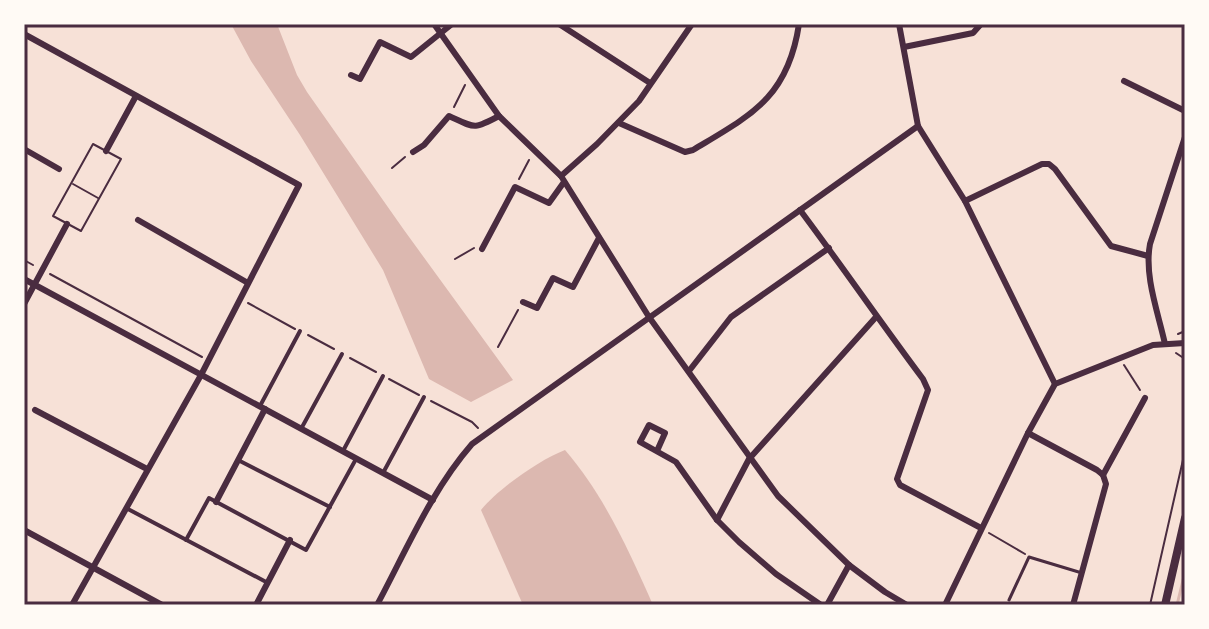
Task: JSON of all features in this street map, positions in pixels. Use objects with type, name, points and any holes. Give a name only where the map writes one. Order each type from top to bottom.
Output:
[{"type":"main road","points":[[1165,605],[1185,518]]},
{"type":"street","points":[[434,24],[499,116],[562,179],[649,317],[778,496],[849,565],[907,605]]},
{"type":"street","points":[[351,75],[360,79],[380,42],[411,57],[452,24]]},
{"type":"street","points":[[559,24],[650,83]]},
{"type":"street","points":[[482,249],[515,187],[549,203],[552,201],[562,179],[639,101],[692,24]]},
{"type":"street","points":[[619,123],[685,152],[693,150],[747,118],[767,99],[780,83],[796,47],[799,24]]},
{"type":"street","points":[[899,24],[918,126],[965,201],[1055,384]]},
{"type":"street","points":[[904,47],[973,33],[981,24]]},
{"type":"street","points":[[24,34],[299,185],[201,375],[72,605]]},
{"type":"street","points":[[1124,81],[1185,111]]},
{"type":"street","points":[[106,151],[136,96]]},
{"type":"street","points":[[413,152],[424,145],[449,116],[478,127],[499,116]]},
{"type":"street","points":[[377,605],[433,500],[454,465],[472,444],[918,126]]},
{"type":"street","points":[[1165,344],[1148,256],[1185,137]]},
{"type":"street","points":[[24,149],[59,169]]},
{"type":"street","points":[[965,201],[1042,164],[1049,164],[1111,246],[1148,256]]},
{"type":"street","points":[[800,210],[928,390],[897,479],[900,485],[981,528]]},
{"type":"street","points":[[138,220],[248,283]]},
{"type":"street","points":[[24,304],[67,224]]},
{"type":"street","points":[[523,302],[537,308],[553,278],[573,287],[599,238]]},
{"type":"street","points":[[689,371],[731,317],[829,248]]},
{"type":"street","points":[[24,279],[433,500]]},
{"type":"street","points":[[717,520],[749,459],[876,317]]},
{"type":"street","points":[[216,502],[300,331]]},
{"type":"street","points":[[945,605],[1055,384],[1153,345],[1185,343]]},
{"type":"street","points":[[301,429],[342,354]]},
{"type":"street","points":[[343,451],[383,376]]},
{"type":"street","points":[[383,473],[424,397]]},
{"type":"street","points":[[1103,475],[1145,398]]},
{"type":"street","points":[[35,410],[147,469]]},
{"type":"street","points":[[657,451],[665,433],[649,425],[640,442],[676,462],[717,520],[739,542],[776,574],[821,605]]},
{"type":"street","points":[[1028,433],[1103,475],[1106,484],[1073,605]]},
{"type":"street","points":[[186,540],[209,498],[306,550],[356,459]]},
{"type":"street","points":[[238,460],[330,507]]},
{"type":"street","points":[[126,508],[268,583]]},
{"type":"street","points":[[24,530],[162,605]]},
{"type":"street","points":[[256,605],[290,540]]},
{"type":"street","points":[[827,605],[849,565]]},
{"type":"lane","points":[[1009,600],[1029,557],[1082,573]]},
{"type":"path","points":[[449,116],[470,76]]},
{"type":"path","points":[[93,144],[121,159],[81,231],[53,216],[75,178],[93,144]]},
{"type":"path","points":[[515,187],[534,151]]},
{"type":"path","points":[[392,168],[413,152]]},
{"type":"path","points":[[59,169],[75,178]]},
{"type":"path","points":[[72,183],[99,199]]},
{"type":"path","points":[[455,259],[477,247],[482,249]]},
{"type":"path","points":[[24,260],[208,360]]},
{"type":"path","points":[[240,299],[472,422],[484,434]]},
{"type":"path","points":[[498,347],[523,302]]},
{"type":"path","points":[[1119,357],[1145,398]]},
{"type":"path","points":[[1150,605],[1185,451]]},
{"type":"path","points":[[981,528],[1029,557]]},
{"type":"shaded area","points":[[231,24],[277,24],[307,92],[513,380],[471,402],[429,379],[383,270],[251,61]]},
{"type":"shaded area","points":[[565,450],[604,505],[653,605],[523,605],[481,510],[520,476]]},
{"type":"waterway","points":[[1177,605],[1185,572]]}]
